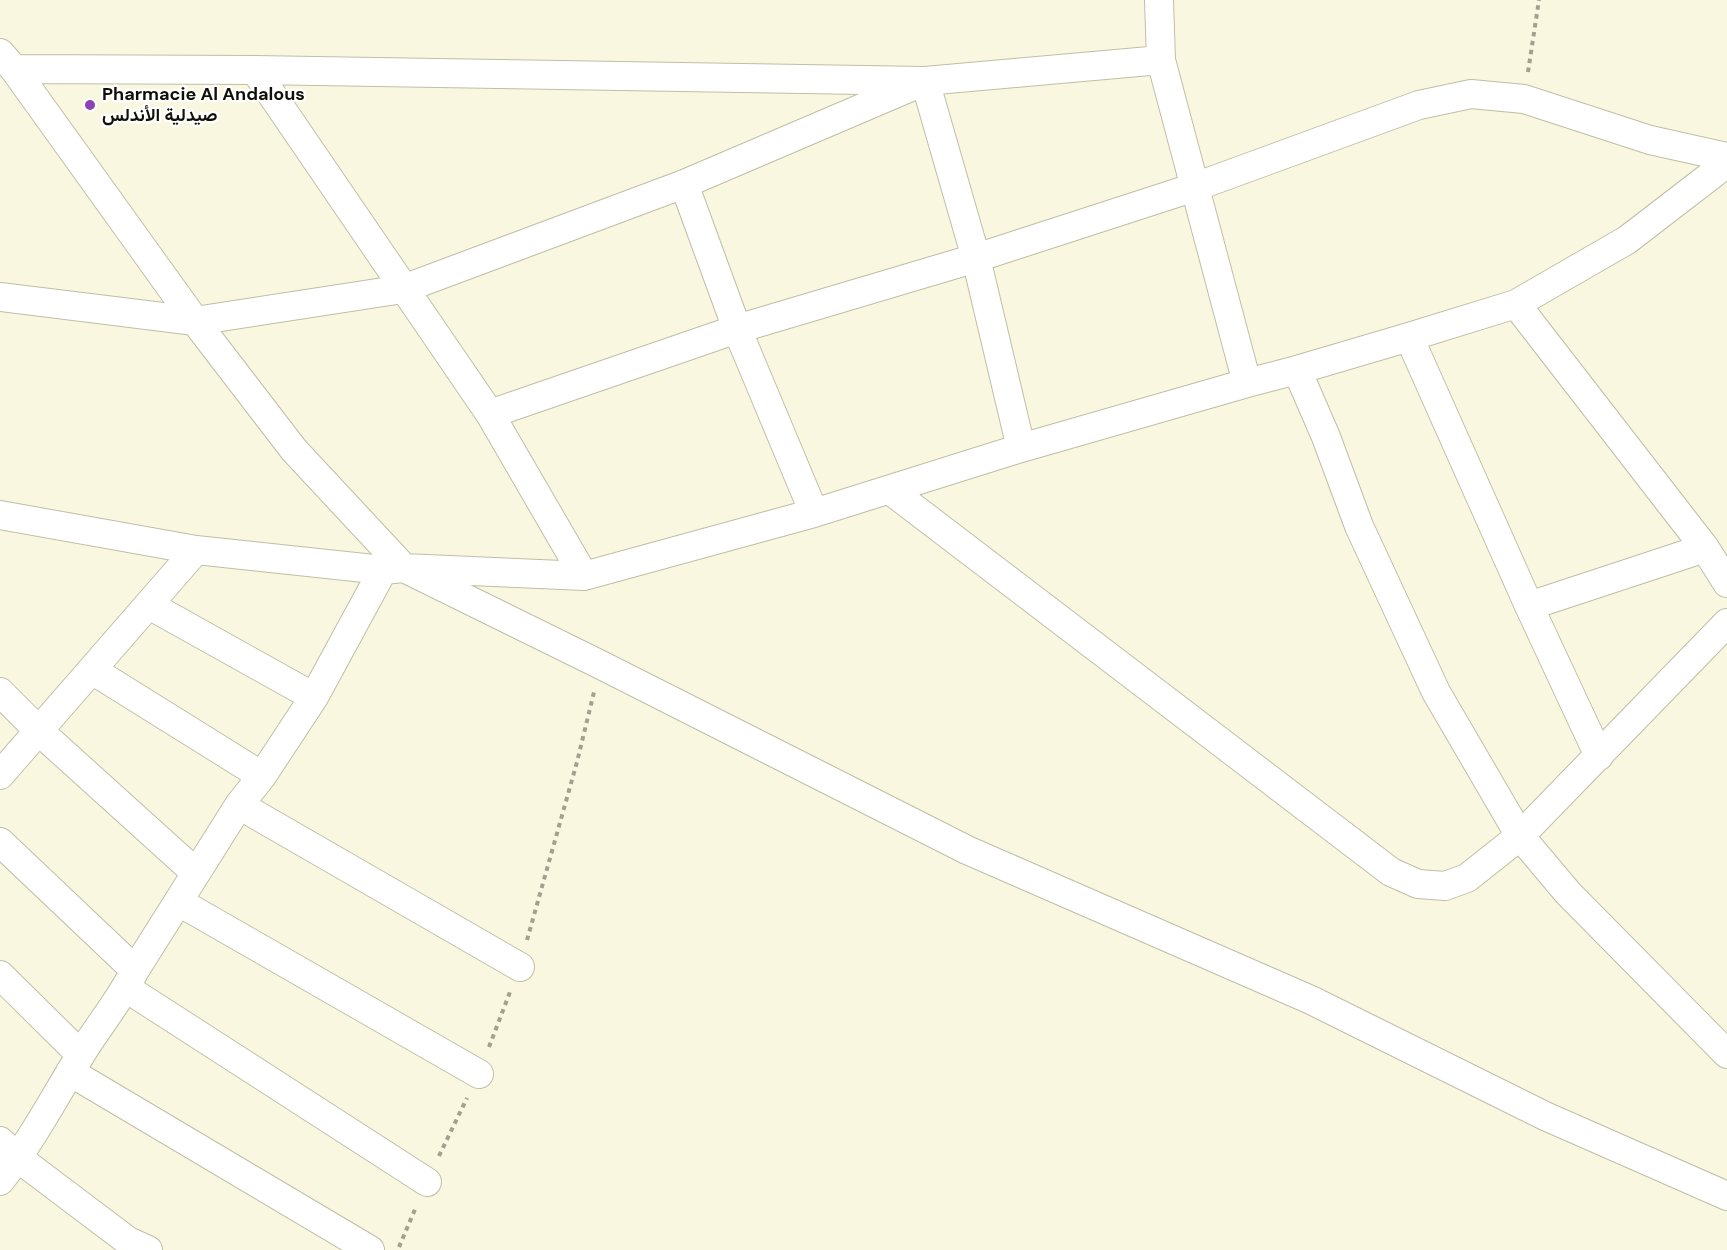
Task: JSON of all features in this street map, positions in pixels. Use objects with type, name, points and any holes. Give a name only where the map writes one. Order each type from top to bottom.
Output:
[{"type":"street","points":[[1159,0],[1161,60],[1247,383]]},
{"type":"street","points":[[7,61],[255,70],[925,81],[1161,60]]},
{"type":"street","points":[[7,61],[195,321],[294,450],[393,569],[612,670],[967,850],[1311,1000],[1545,1116],[1727,1196]]},
{"type":"street","points":[[255,70],[490,414],[584,576]]},
{"type":"street","points":[[0,297],[195,321],[403,289],[684,184],[925,81]]},
{"type":"street","points":[[925,81],[976,258],[1021,448]]},
{"type":"street","points":[[490,414],[737,329],[976,258],[1195,187],[1419,105],[1472,94],[1524,99],[1650,140],[1727,156]]},
{"type":"street","points":[[0,515],[196,550],[393,569],[584,576],[814,513],[1021,448],[1297,370],[1516,304],[1628,240],[1727,163]]},
{"type":"street","points":[[684,184],[737,329],[814,513]]},
{"type":"street","points":[[1516,304],[1705,548],[1727,583]]},
{"type":"street","points":[[1409,337],[1529,606],[1599,756]]},
{"type":"street","points":[[1297,370],[1326,437],[1359,526],[1436,692],[1520,836],[1568,893],[1727,1054]]},
{"type":"street","points":[[890,490],[1391,872],[1418,884],[1444,886],[1467,878],[1520,836],[1727,623]]},
{"type":"street","points":[[1529,606],[1705,548]]},
{"type":"street","points":[[0,775],[196,550]]},
{"type":"street","points":[[0,1181],[9,1149],[75,1063],[179,902],[195,872],[238,805],[262,776],[314,697],[393,569]]},
{"type":"street","points":[[149,605],[314,697]]},
{"type":"street","points":[[92,670],[262,776]]},
{"type":"street","points":[[0,692],[39,731],[195,872]]},
{"type":"street","points":[[238,805],[520,967]]},
{"type":"street","points":[[0,842],[130,979],[427,1182]]},
{"type":"street","points":[[179,902],[479,1074]]},
{"type":"street","points":[[0,975],[75,1063],[370,1250]]},
{"type":"street","points":[[9,1149],[129,1241],[148,1250]]},
{"type":"path","points":[[1524,99],[1539,0]]},
{"type":"place","name":"Pharmacie Al Andalous صيدلية الأندلس","points":[[90,105]]}]
